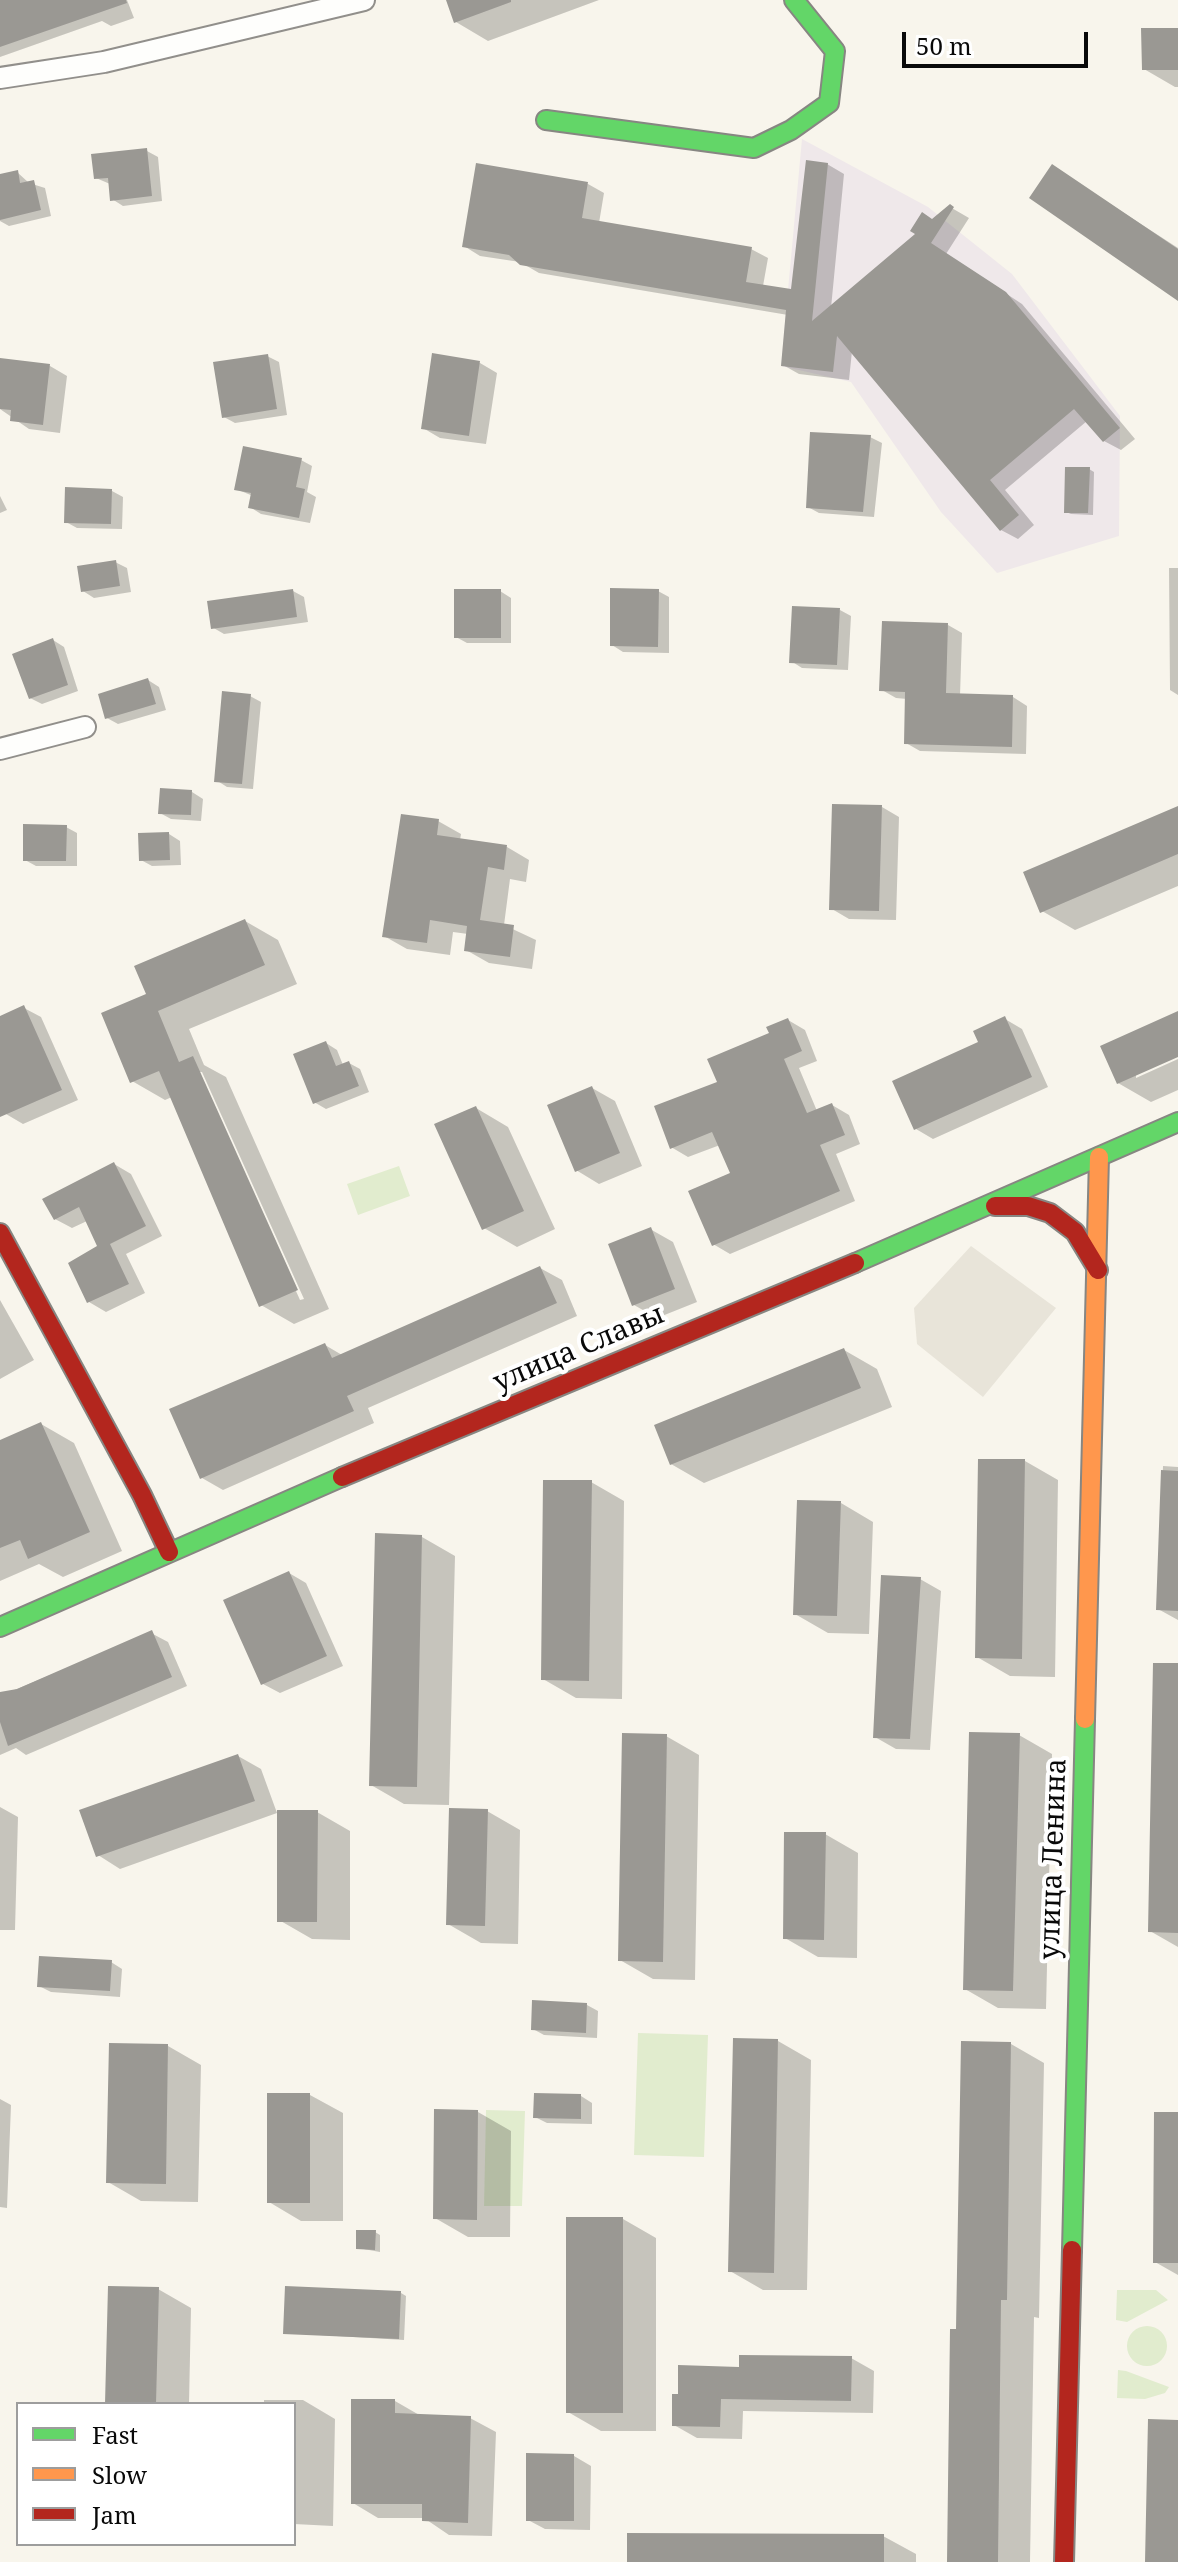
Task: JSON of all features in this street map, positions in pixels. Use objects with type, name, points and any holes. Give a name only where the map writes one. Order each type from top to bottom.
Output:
[{"type":"street","points":[[0,78],[104,62],[364,0]]},
{"type":"street","points":[[546,120],[754,148],[791,130],[829,103],[835,51],[794,0]]},
{"type":"street","points":[[0,749],[85,727]]},
{"type":"street","name":"улица Славы","points":[[0,1627],[169,1552],[989,1206],[1178,1122]]},
{"type":"street","name":"улица Ленина","points":[[1064,2562],[1099,1157]]},
{"type":"street","points":[[989,1206],[1028,1206],[1050,1213],[1075,1232],[1098,1270]]},
{"type":"street","points":[[0,1233],[142,1495],[169,1552]]},
{"type":"shaded area","points":[[802,139],[928,207],[1012,274],[1120,416],[1119,536],[997,573],[941,512],[851,382],[781,366]]},
{"type":"shaded area","points":[[971,1246],[1056,1308],[983,1397],[917,1344],[914,1308]]},
{"type":"green space","points":[[399,1166],[410,1196],[358,1215],[347,1184]]},
{"type":"green space","points":[[638,2033],[708,2035],[704,2157],[634,2155]]},
{"type":"green space","points":[[486,2110],[525,2111],[522,2206],[484,2206]]},
{"type":"green space","points":[[1117,2290],[1156,2290],[1168,2300],[1127,2322],[1116,2320]]},
{"type":"green space","points":[[1147,2326],[1161,2332],[1167,2346],[1161,2360],[1147,2366],[1133,2360],[1127,2346],[1133,2332]]},
{"type":"green space","points":[[1118,2370],[1169,2387],[1165,2393],[1145,2399],[1117,2398]]},
{"type":"building","points":[[0,0],[126,0],[127,3],[0,47]]},
{"type":"building","points":[[446,0],[511,0],[511,2],[454,23]]},
{"type":"building","points":[[1141,28],[1178,28],[1178,70],[1142,70]]},
{"type":"building","points":[[147,148],[152,196],[110,201],[108,178],[94,179],[91,154]]},
{"type":"building","points":[[806,160],[828,163],[812,321],[915,234],[910,231],[922,212],[932,219],[950,204],[954,207],[931,243],[1006,292],[1120,428],[1103,442],[1074,409],[990,480],[1019,515],[1000,531],[837,336],[833,372],[781,366],[786,310],[520,265],[509,255],[462,247],[476,163],[588,182],[582,218],[752,247],[746,282],[791,289]]},
{"type":"building","points":[[1052,164],[1178,249],[1178,301],[1029,198]]},
{"type":"building","points":[[18,170],[20,183],[34,180],[41,210],[0,220],[0,174]]},
{"type":"building","points":[[432,353],[480,361],[469,436],[421,429]]},
{"type":"building","points":[[268,354],[277,409],[222,418],[213,362]]},
{"type":"building","points":[[0,358],[50,364],[43,425],[10,421],[11,410],[0,409]]},
{"type":"building","points":[[810,432],[871,435],[863,512],[806,508]]},
{"type":"building","points":[[243,446],[302,458],[296,487],[305,489],[299,518],[248,508],[251,493],[234,490]]},
{"type":"building","points":[[1065,467],[1090,467],[1088,513],[1064,513]]},
{"type":"building","points":[[65,487],[112,489],[111,524],[64,523]]},
{"type":"building","points":[[116,560],[120,586],[81,592],[77,566]]},
{"type":"building","points":[[610,588],[659,589],[658,647],[610,646]]},
{"type":"building","points":[[293,589],[297,617],[211,629],[207,601]]},
{"type":"building","points":[[454,589],[501,589],[501,638],[454,638]]},
{"type":"building","points":[[792,606],[840,608],[837,665],[789,663]]},
{"type":"building","points":[[882,621],[948,623],[946,693],[1013,695],[1012,747],[904,744],[905,692],[879,691]]},
{"type":"building","points":[[53,638],[68,685],[29,699],[12,654]]},
{"type":"building","points":[[148,678],[156,704],[105,719],[98,694]]},
{"type":"building","points":[[222,691],[251,694],[242,784],[214,782]]},
{"type":"building","points":[[160,788],[192,790],[191,815],[158,814]]},
{"type":"building","points":[[832,804],[882,805],[879,911],[829,910]]},
{"type":"building","points":[[1178,806],[1178,854],[1040,913],[1023,872]]},
{"type":"building","points":[[401,814],[439,819],[437,835],[507,845],[504,870],[488,867],[480,920],[514,925],[510,957],[464,951],[467,926],[430,920],[427,943],[382,937]]},
{"type":"building","points":[[23,824],[67,825],[66,861],[23,861]]},
{"type":"building","points":[[169,832],[170,860],[139,861],[138,833]]},
{"type":"building","points":[[245,919],[265,965],[158,1011],[179,1062],[193,1056],[298,1290],[259,1307],[159,1071],[130,1083],[101,1013],[146,994],[134,966]]},
{"type":"building","points":[[24,1005],[62,1090],[0,1117],[0,1016]]},
{"type":"building","points":[[1178,1011],[1178,1057],[1117,1084],[1100,1046]]},
{"type":"building","points":[[1005,1016],[1032,1077],[914,1130],[892,1081],[978,1042],[973,1031]]},
{"type":"building","points":[[788,1018],[802,1051],[784,1059],[807,1113],[832,1103],[845,1135],[820,1145],[840,1191],[712,1246],[688,1191],[730,1173],[712,1132],[670,1149],[654,1106],[717,1082],[707,1059],[769,1033],[766,1027]]},
{"type":"building","points":[[326,1041],[336,1066],[349,1061],[359,1086],[313,1104],[293,1054]]},
{"type":"building","points":[[592,1086],[620,1153],[575,1172],[547,1105]]},
{"type":"building","points":[[476,1106],[524,1211],[482,1230],[434,1124]]},
{"type":"building","points":[[114,1162],[146,1226],[110,1244],[129,1284],[87,1303],[68,1263],[97,1246],[79,1207],[54,1220],[42,1199]]},
{"type":"building","points":[[651,1227],[675,1289],[632,1306],[608,1244]]},
{"type":"building","points":[[540,1266],[557,1303],[347,1396],[354,1411],[200,1479],[169,1409],[325,1343],[332,1358]]},
{"type":"building","points":[[844,1348],[861,1388],[670,1465],[654,1425]]},
{"type":"building","points":[[41,1422],[90,1532],[28,1559],[20,1540],[0,1548],[0,1440]]},
{"type":"building","points":[[978,1459],[1025,1459],[1022,1659],[975,1658]]},
{"type":"building","points":[[1161,1470],[1178,1471],[1178,1611],[1156,1610]]},
{"type":"building","points":[[543,1480],[592,1480],[589,1681],[541,1680]]},
{"type":"building","points":[[797,1500],[841,1501],[837,1616],[793,1615]]},
{"type":"building","points":[[375,1533],[422,1535],[417,1787],[369,1786]]},
{"type":"building","points":[[289,1571],[327,1656],[261,1685],[223,1600]]},
{"type":"building","points":[[881,1575],[921,1577],[910,1739],[873,1738]]},
{"type":"building","points":[[152,1630],[172,1677],[8,1746],[0,1722],[0,1692],[17,1689]]},
{"type":"building","points":[[1153,1663],[1178,1663],[1178,1933],[1148,1932]]},
{"type":"building","points":[[969,1732],[1020,1733],[1013,1991],[963,1990]]},
{"type":"building","points":[[622,1733],[667,1734],[663,1962],[618,1961]]},
{"type":"building","points":[[238,1754],[255,1801],[96,1857],[79,1810]]},
{"type":"building","points":[[449,1808],[488,1809],[485,1926],[446,1925]]},
{"type":"building","points":[[277,1810],[318,1810],[317,1922],[277,1922]]},
{"type":"building","points":[[784,1832],[826,1832],[824,1940],[783,1939]]},
{"type":"building","points":[[39,1956],[112,1960],[110,1991],[37,1987]]},
{"type":"building","points":[[532,2000],[587,2003],[586,2033],[531,2030]]},
{"type":"building","points":[[733,2038],[778,2039],[774,2273],[728,2272]]},
{"type":"building","points":[[961,2041],[1011,2042],[1007,2300],[1001,2300],[998,2562],[947,2562],[950,2329],[956,2329]]},
{"type":"building","points":[[109,2043],[168,2044],[166,2184],[106,2183]]},
{"type":"building","points":[[267,2093],[310,2093],[310,2203],[267,2203]]},
{"type":"building","points":[[534,2093],[581,2094],[581,2119],[533,2118]]},
{"type":"building","points":[[434,2109],[478,2110],[477,2220],[433,2219]]},
{"type":"building","points":[[1154,2112],[1178,2112],[1178,2263],[1153,2263]]},
{"type":"building","points":[[566,2217],[623,2217],[623,2413],[566,2413]]},
{"type":"building","points":[[356,2230],[376,2230],[375,2250],[356,2249]]},
{"type":"building","points":[[108,2286],[159,2287],[156,2402],[105,2402]]},
{"type":"building","points":[[285,2286],[401,2291],[399,2339],[283,2334]]},
{"type":"building","points":[[739,2355],[852,2356],[851,2401],[721,2399],[720,2427],[672,2426],[672,2394],[678,2394],[678,2365],[739,2367]]},
{"type":"building","points":[[351,2399],[395,2399],[395,2413],[471,2416],[468,2523],[422,2521],[422,2504],[351,2504]]},
{"type":"building","points":[[1148,2419],[1178,2420],[1178,2562],[1145,2562]]},
{"type":"building","points":[[526,2453],[574,2454],[574,2521],[526,2521]]},
{"type":"building","points":[[627,2533],[884,2534],[884,2562],[627,2562]]},
{"type":"traffic: fast","points":[[546,120],[754,148],[791,130],[829,103],[835,51],[794,0]]},
{"type":"traffic: fast","points":[[855,1263],[1178,1122]]},
{"type":"traffic: fast","points":[[0,1627],[342,1477]]},
{"type":"traffic: fast","points":[[1072,2250],[1085,1719]]},
{"type":"traffic: slow","points":[[1085,1719],[1099,1157]]},
{"type":"traffic: jam","points":[[995,1206],[1028,1206],[1050,1213],[1075,1232],[1098,1270]]},
{"type":"traffic: jam","points":[[0,1233],[142,1495],[169,1552]]},
{"type":"traffic: jam","points":[[342,1477],[855,1263]]},
{"type":"traffic: jam","points":[[1064,2562],[1072,2250]]}]
